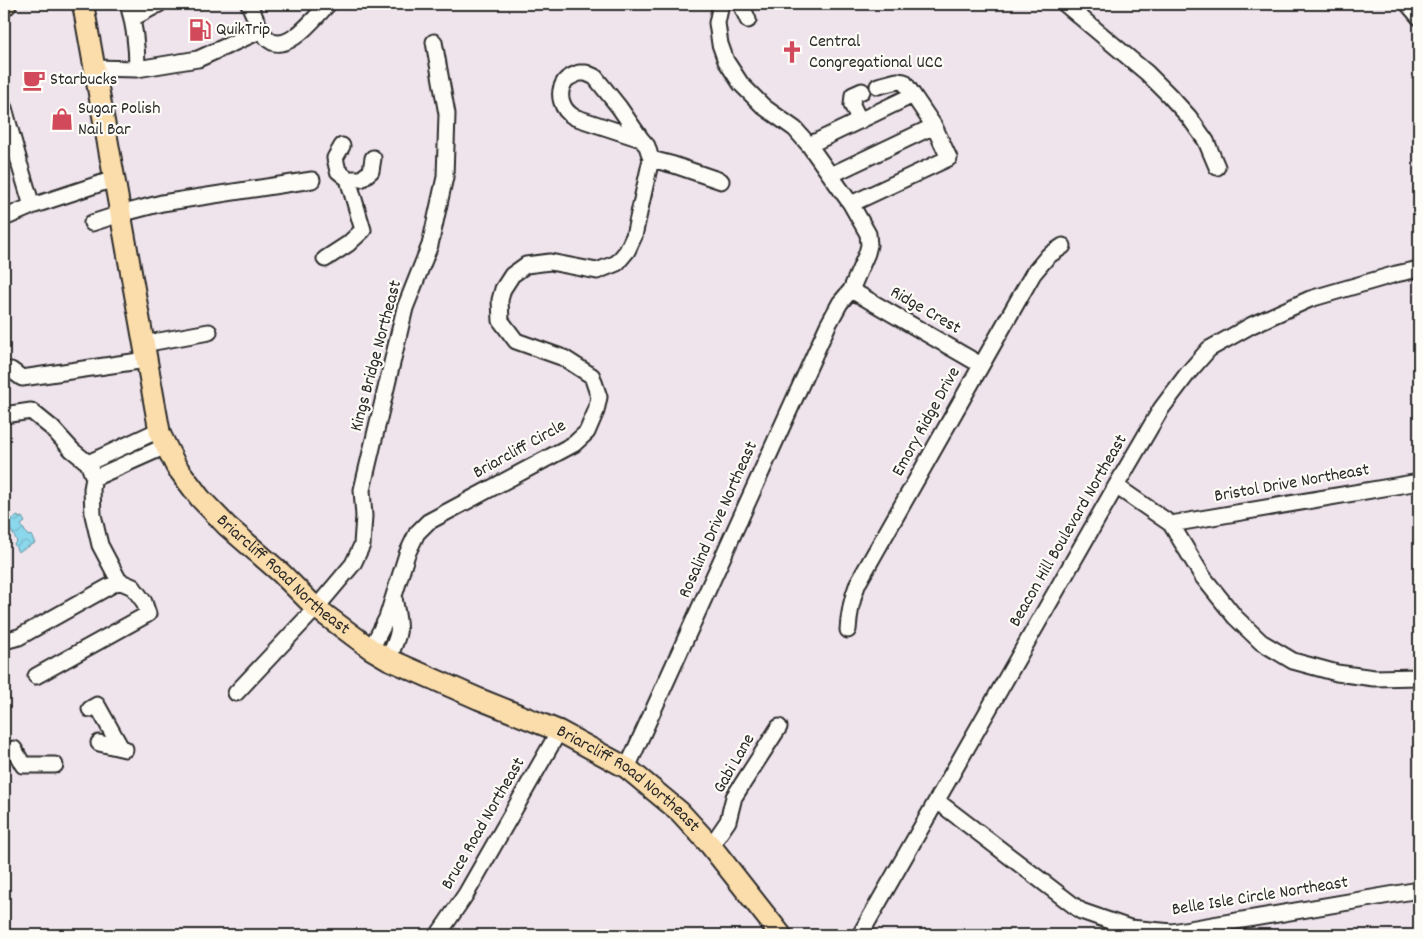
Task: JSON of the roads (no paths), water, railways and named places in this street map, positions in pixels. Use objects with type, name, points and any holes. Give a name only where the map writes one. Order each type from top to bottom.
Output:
[{"type":"main road","name":"Briarcliff Road Northeast","points":[[82,4],[162,438],[176,466],[200,498],[227,526],[281,573],[316,608],[379,654],[479,699],[559,731],[627,768],[680,812],[711,846],[781,935]]},
{"type":"street","points":[[136,69],[137,44],[131,11],[157,4]]},
{"type":"street","points":[[249,4],[267,39],[275,43],[284,42],[298,35],[328,4]]},
{"type":"street","name":"Rosalind Drive Northeast","points":[[627,768],[828,325],[840,303],[851,290],[869,245],[868,234],[850,204],[809,145],[795,129],[764,107],[741,84],[726,61],[720,44],[718,23],[721,4]]},
{"type":"street","points":[[740,4],[748,20]]},
{"type":"street","points":[[1065,4],[1147,73],[1189,116],[1206,141],[1217,167]]},
{"type":"street","points":[[1408,4],[1419,17]]},
{"type":"street","points":[[94,68],[136,69],[198,59],[262,30]]},
{"type":"street","name":"Kings Bridge Northeast","points":[[236,693],[316,608],[353,564],[362,545],[364,516],[362,490],[405,308],[430,245],[445,177],[447,114],[434,42]]},
{"type":"street","points":[[641,139],[568,114],[563,108],[560,95],[564,82],[569,77],[579,73],[586,73],[595,77],[647,146],[651,159],[721,181]]},
{"type":"street","points":[[850,204],[949,158],[934,126],[904,82],[897,81],[878,86]]},
{"type":"street","points":[[860,121],[852,105],[853,95],[862,91]]},
{"type":"street","points":[[809,145],[913,95]]},
{"type":"street","points":[[4,113],[15,157],[32,206]]},
{"type":"street","points":[[831,175],[934,126]]},
{"type":"street","points":[[325,259],[348,244],[363,230],[348,179],[338,171],[336,158],[342,146]]},
{"type":"street","points":[[348,179],[361,179],[371,171],[373,158]]},
{"type":"street","name":"Briarcliff Circle","points":[[379,654],[398,638],[400,626],[394,598],[407,554],[417,532],[428,522],[574,444],[587,432],[596,412],[598,397],[592,376],[564,358],[516,341],[501,321],[500,300],[503,289],[512,274],[526,265],[550,262],[597,271],[617,263],[627,251],[634,236],[651,159]]},
{"type":"street","points":[[4,218],[32,206],[114,179]]},
{"type":"street","points":[[92,223],[162,203],[312,180]]},
{"type":"street","name":"Emory Ridge Drive","points":[[848,630],[848,618],[858,583],[1033,274],[1048,256],[1063,246]]},
{"type":"street","name":"Beacon Hill Boulevard Northeast","points":[[860,935],[1116,486],[1161,409],[1188,373],[1209,349],[1252,325],[1310,299],[1419,269]]},
{"type":"street","name":"Ridge Crest","points":[[851,290],[981,365]]},
{"type":"street","points":[[11,370],[22,378],[145,352],[209,332]]},
{"type":"street","points":[[4,415],[31,411],[52,428],[72,450],[88,463],[94,478],[92,489],[93,515],[100,545],[119,580],[133,587],[144,602],[148,614],[36,676]]},
{"type":"street","points":[[88,463],[113,452],[162,438]]},
{"type":"street","points":[[94,478],[120,466],[162,438]]},
{"type":"street","points":[[113,452],[120,466]]},
{"type":"street","name":"Bristol Drive Northeast","points":[[1171,524],[1419,482]]},
{"type":"street","points":[[1116,486],[1171,524],[1203,577],[1235,617],[1261,642],[1293,661],[1337,673],[1374,678],[1419,677]]},
{"type":"street","points":[[4,641],[19,637],[119,580]]},
{"type":"street","points":[[90,709],[97,705],[123,748],[99,743]]},
{"type":"street","name":"Gabi Lane","points":[[711,846],[728,821],[734,797],[779,728]]},
{"type":"street","name":"Bruce Road Northeast","points":[[438,935],[466,894],[559,731]]},
{"type":"street","points":[[14,748],[23,765],[55,765]]},
{"type":"street","name":"Belle Isle Circle Northeast","points":[[937,801],[1081,911],[1130,928],[1172,932],[1419,890]]},
{"type":"water","points":[[18,516],[19,518],[22,517],[25,522],[21,525],[28,536],[31,535],[35,543],[18,552],[14,544],[17,541],[6,522]]},
{"type":"place","name":"QuikTrip","points":[[200,30]]},
{"type":"place","name":"Central Congregational UCC","points":[[792,52]]},
{"type":"place","name":"Starbucks","points":[[34,80]]},
{"type":"place","name":"Sugar Polish Nail Bar","points":[[62,119]]}]
